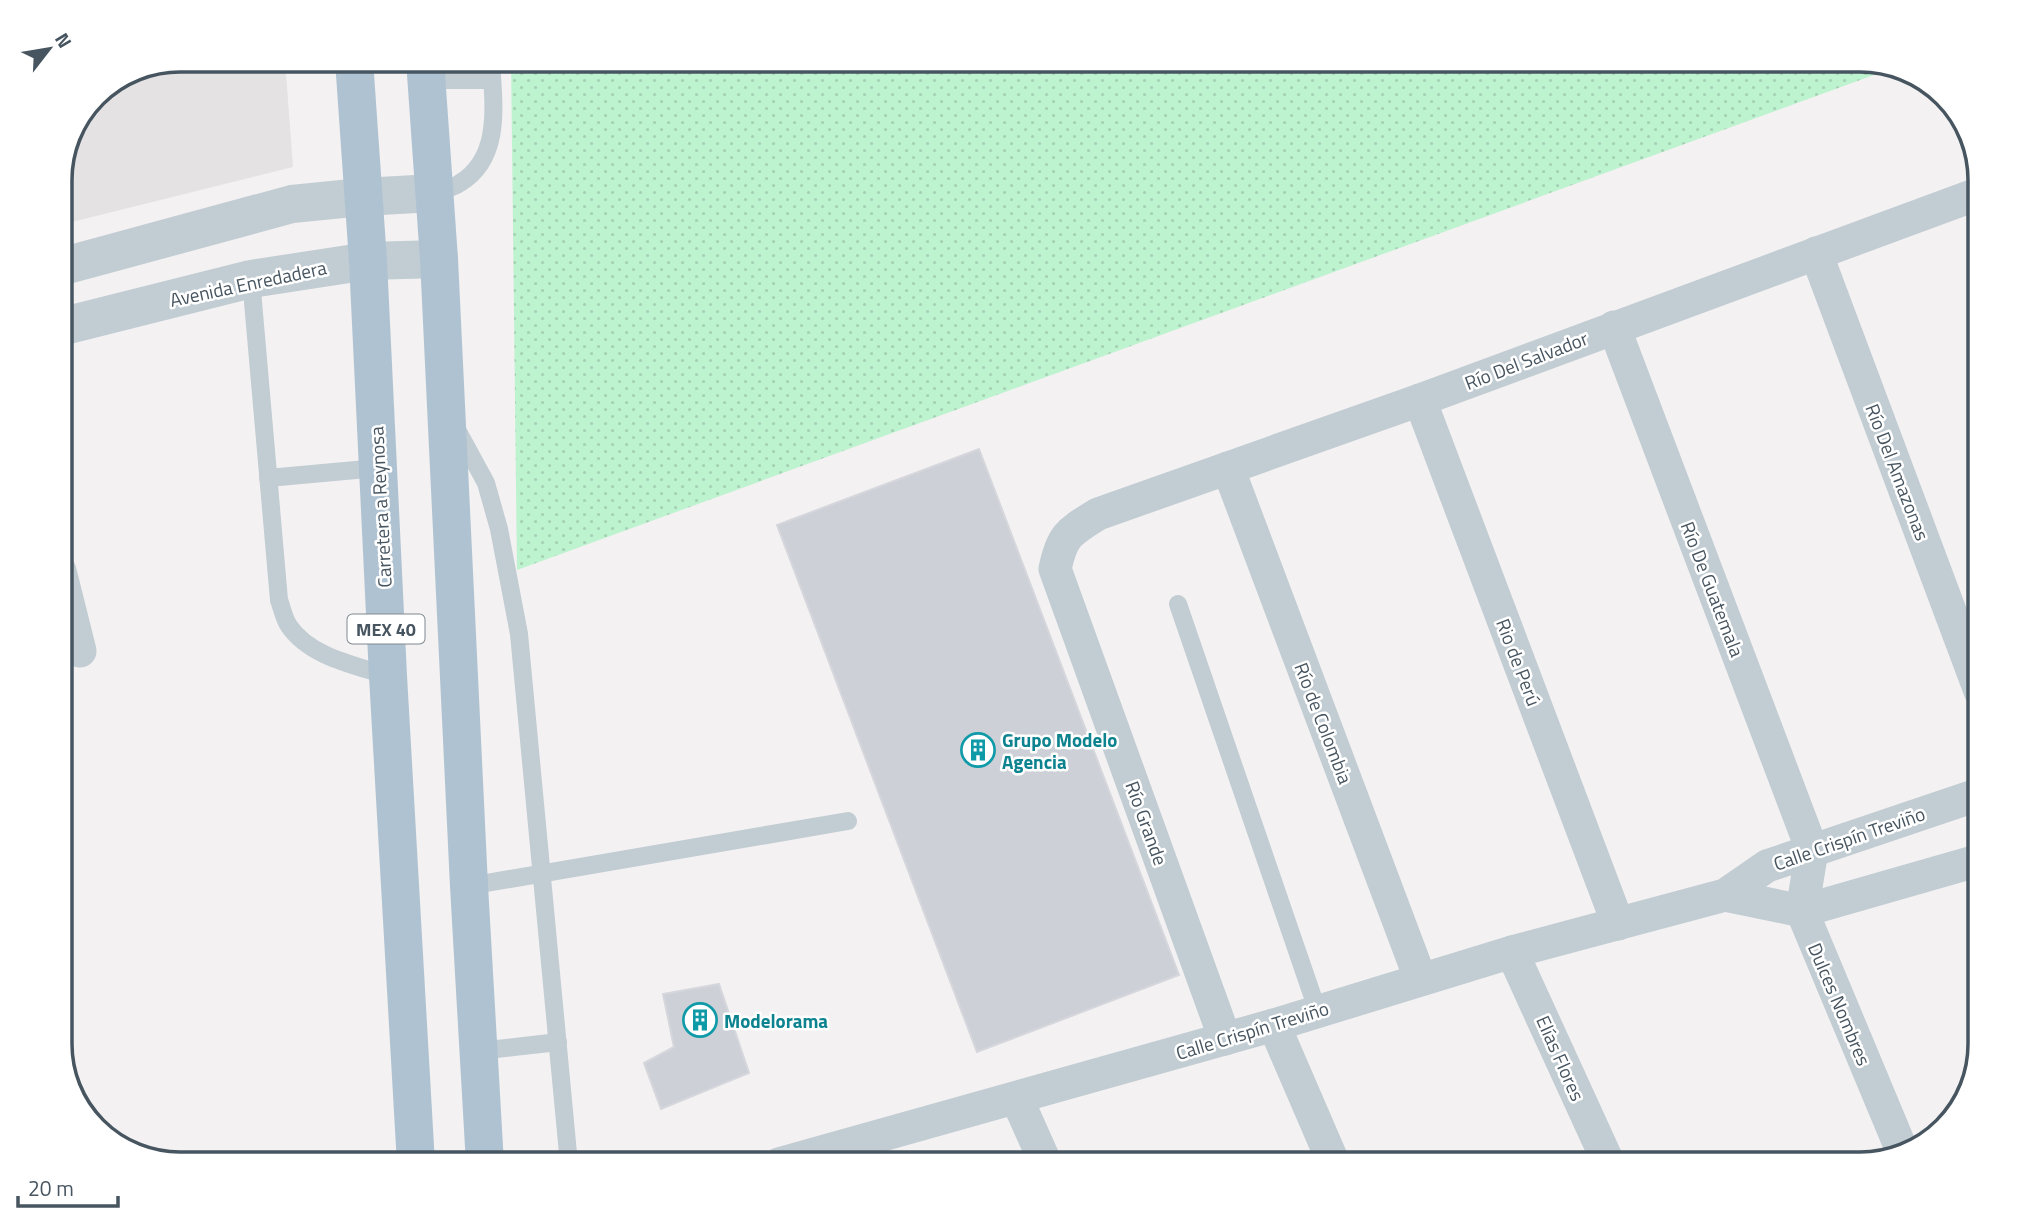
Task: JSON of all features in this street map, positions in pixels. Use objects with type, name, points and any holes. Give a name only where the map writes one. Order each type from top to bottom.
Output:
[{"type":"main road","name":"Carretera a Reynosa","points":[[355,72],[368,261],[415,1152]]},
{"type":"main road","points":[[425,72],[439,259],[484,1152]]},
{"type":"street","points":[[72,264],[292,204],[435,193]]},
{"type":"street","name":"Río Del Salvador","points":[[1073,530],[1097,514],[1420,400],[1968,197]]},
{"type":"street","name":"Río Del Amazonas","points":[[1816,253],[1968,659]]},
{"type":"street","name":"Avenida Enredadera","points":[[72,324],[251,279],[368,261],[439,259]]},
{"type":"street","name":"Río De Guatemala","points":[[1614,327],[1812,850]]},
{"type":"street","name":"Rio de Perú","points":[[1420,400],[1618,924]]},
{"type":"street","name":"Río de Colombia","points":[[1228,468],[1420,978]]},
{"type":"street","name":"Río Grande","points":[[1073,530],[1060,547],[1055,569],[1225,1039]]},
{"type":"street","points":[[72,619],[80,651]]},
{"type":"street","name":"Calle Crispín Treviño","points":[[823,1152],[1274,1026],[1420,978],[1725,895],[1767,866],[1968,798]]},
{"type":"street","points":[[1802,911],[1812,850]]},
{"type":"street","name":"Calle Crispín Treviño","points":[[1725,895],[1802,911],[1968,863]]},
{"type":"street","name":"Dulces Nombres","points":[[1802,911],[1900,1145]]},
{"type":"street","name":"Elías Flores","points":[[1512,952],[1604,1152]]},
{"type":"street","points":[[1274,1026],[1329,1152]]},
{"type":"street","points":[[1017,1099],[1041,1152]]},
{"type":"lane","points":[[438,72],[492,80]]},
{"type":"lane","points":[[435,193],[460,183],[473,173],[487,153],[494,121],[492,72]]},
{"type":"lane","points":[[251,279],[279,600],[288,625],[303,642],[322,653],[388,676]]},
{"type":"lane","points":[[447,414],[486,483],[499,529],[519,634],[568,1152]]},
{"type":"lane","points":[[268,478],[378,468]]},
{"type":"lane","points":[[1178,604],[1318,1012]]},
{"type":"lane","points":[[469,886],[848,821]]},
{"type":"lane","points":[[479,1051],[558,1042]]},
{"type":"shaded area","points":[[286,72],[293,167],[72,222],[72,173],[75,152],[83,132],[94,114],[126,86],[159,74]]},
{"type":"green space","points":[[511,72],[1878,74],[517,570]]},
{"type":"building","name":"Grupo Modelo Agencia","points":[[979,449],[1179,975],[977,1052],[777,525]]},
{"type":"building","name":"Modelorama","points":[[719,984],[749,1073],[661,1109],[644,1063],[674,1047],[663,994]]},
{"type":"place","name":"Grupo Modelo Agencia","points":[[978,750]]},
{"type":"place","name":"Modelorama","points":[[700,1020]]}]
